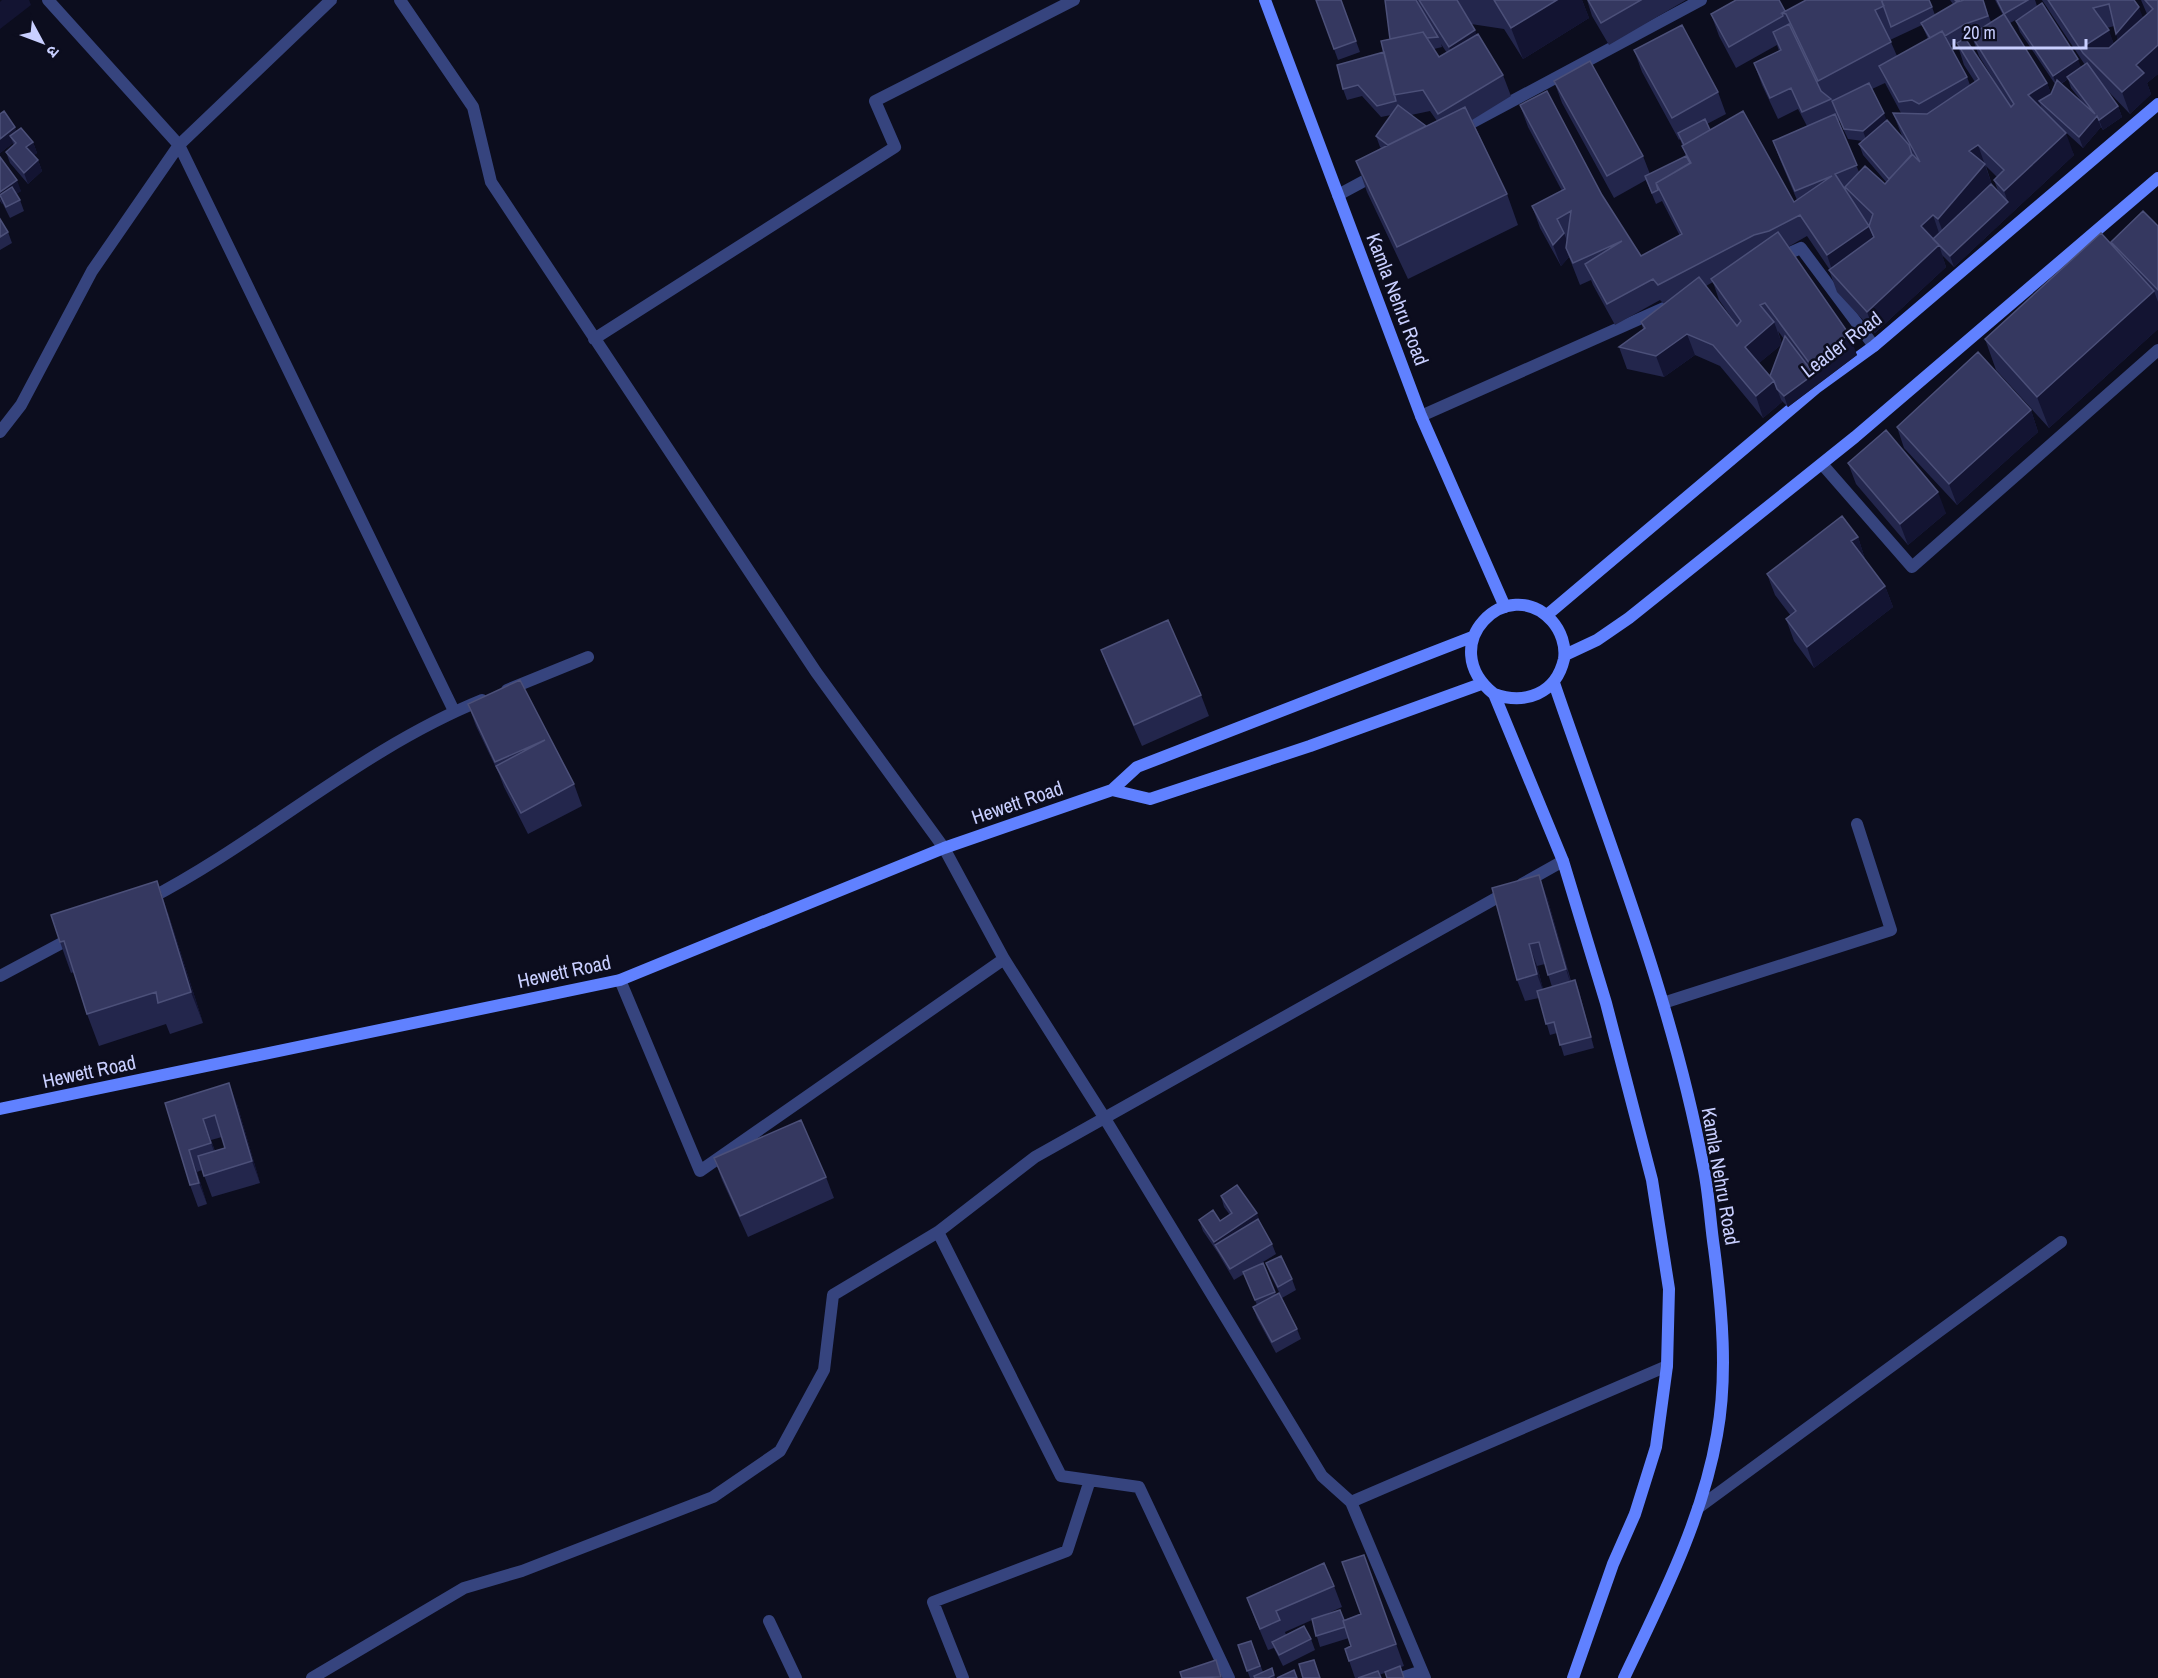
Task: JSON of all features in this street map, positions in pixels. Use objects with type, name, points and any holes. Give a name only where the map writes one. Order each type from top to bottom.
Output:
[{"type":"main road","name":"Kamla Nehru Road","points":[[1265,0],[1421,416],[1505,607]]},
{"type":"main road","name":"Leader Road","points":[[1547,615],[1816,388],[1874,346],[2158,104]]},
{"type":"main road","points":[[1565,655],[1597,640],[1629,618],[1822,464],[2158,178]]},
{"type":"main road","points":[[1520,605],[1534,608],[1547,615],[1557,627],[1565,655],[1562,670],[1554,683],[1541,693],[1526,699],[1509,700],[1494,694],[1481,684],[1473,670],[1470,654],[1472,637],[1481,623],[1492,613],[1505,607],[1520,605]]},
{"type":"main road","name":"Hewett Road","points":[[0,1109],[620,980],[944,848],[1112,790],[1137,767],[1472,637]]},
{"type":"main road","name":"Kamla Nehru Road","points":[[1554,683],[1663,1003],[1704,1166],[1719,1285],[1723,1365],[1718,1435],[1698,1508],[1675,1570],[1624,1678]]},
{"type":"main road","points":[[1112,790],[1150,798],[1310,746],[1481,684]]},
{"type":"main road","points":[[1494,694],[1563,861],[1606,1003],[1652,1180],[1670,1289],[1667,1366],[1653,1458],[1635,1514],[1613,1564],[1573,1678]]},
{"type":"street","points":[[48,0],[179,145],[454,711]]},
{"type":"street","points":[[0,432],[21,405],[92,271],[179,145],[332,0]]},
{"type":"street","points":[[400,0],[473,107],[491,182],[816,672],[944,848],[1004,959],[1104,1117],[1322,1476],[1351,1502],[1424,1675],[1401,1678]]},
{"type":"street","points":[[594,339],[896,147],[875,101],[1074,0]]},
{"type":"street","points":[[1442,139],[1701,0]]},
{"type":"street","points":[[1338,195],[1390,167]]},
{"type":"street","points":[[1768,262],[1801,248],[1874,346]]},
{"type":"street","points":[[1421,416],[1682,301]]},
{"type":"street","points":[[1822,464],[1912,567],[2158,350]]},
{"type":"street","points":[[131,908],[183,882],[359,764],[454,711],[588,657]]},
{"type":"street","points":[[1663,1003],[1891,930],[1857,824]]},
{"type":"street","points":[[312,1678],[464,1588],[522,1571],[713,1497],[780,1451],[824,1370],[833,1295],[938,1232],[1035,1157],[1563,861]]},
{"type":"street","points":[[0,976],[89,929]]},
{"type":"street","points":[[620,980],[700,1171],[1004,959]]},
{"type":"street","points":[[938,1232],[1061,1476],[1140,1487],[1229,1678]]},
{"type":"street","points":[[1698,1508],[2061,1242]]},
{"type":"street","points":[[1351,1502],[1667,1366]]},
{"type":"street","points":[[963,1678],[933,1602],[1067,1551],[1090,1480]]},
{"type":"street","points":[[769,1621],[796,1678]]},
{"type":"building","points":[[1316,0],[1341,0],[1356,41],[1334,49]]},
{"type":"building","points":[[1385,0],[1416,0],[1438,37],[1427,38],[1423,32],[1390,39]]},
{"type":"building","points":[[1419,0],[1457,0],[1475,30],[1449,47]]},
{"type":"building","points":[[1494,0],[1557,0],[1511,28]]},
{"type":"building","points":[[1588,0],[1641,0],[1601,23]]},
{"type":"building","points":[[1736,0],[1779,0],[1785,11],[1782,13],[1783,16],[1729,47],[1711,14]]},
{"type":"building","points":[[1806,0],[1881,0],[1884,6],[1875,10],[1891,42],[1818,81],[1786,14],[1782,13]]},
{"type":"building","points":[[1883,0],[1929,0],[1932,7],[1891,27]]},
{"type":"building","points":[[1983,0],[1988,16],[1965,24],[1945,36],[1942,31],[1930,38],[1921,23],[1957,2]]},
{"type":"building","points":[[1997,0],[2028,0],[2004,14]]},
{"type":"building","points":[[2048,0],[2134,0],[2139,7],[2116,34],[2109,4],[2093,8],[2109,30],[2081,48],[2109,48],[2153,9],[2145,0],[2158,0],[2158,45],[2136,65],[2144,73],[2122,92],[2083,53]]},
{"type":"building","points":[[2042,3],[2078,59],[2053,76],[2016,21]]},
{"type":"building","points":[[2004,14],[2047,83],[2028,95],[2066,133],[2004,191],[1994,180],[2004,170],[1978,145],[1969,151],[1985,164],[1938,219],[1933,215],[1921,226],[1939,245],[1867,312],[1829,270],[1874,237],[1869,226],[1873,214],[1845,187],[1865,166],[1885,184],[1912,154],[1920,162],[1893,113],[1927,114],[1979,79],[1957,43],[1965,38],[2011,107],[2014,104],[1971,35]]},
{"type":"building","points":[[1789,24],[1821,91],[1831,99],[1802,112],[1791,88],[1770,98],[1754,63],[1781,50],[1773,32]]},
{"type":"building","points":[[1682,25],[1718,92],[1672,118],[1634,50]]},
{"type":"building","points":[[1942,31],[1967,77],[1919,104],[1912,100],[1899,102],[1879,66]]},
{"type":"building","points":[[1423,32],[1439,57],[1478,34],[1503,75],[1438,114],[1423,90],[1394,95],[1381,41]]},
{"type":"building","points":[[1384,52],[1396,101],[1377,106],[1358,85],[1343,89],[1337,65]]},
{"type":"building","points":[[1590,61],[1643,156],[1607,176],[1554,81]]},
{"type":"building","points":[[2087,63],[2118,106],[2099,120],[2097,116],[2079,137],[2039,101],[2051,94],[2057,80],[2095,114],[2067,77]]},
{"type":"building","points":[[1869,83],[1884,113],[1863,131],[1844,129],[1832,101]]},
{"type":"building","points":[[1547,91],[1602,195],[1641,256],[1682,234],[1656,183],[1691,163],[1682,146],[1743,111],[1794,202],[1832,176],[1795,191],[1773,141],[1835,114],[1857,165],[1835,174],[1869,226],[1827,255],[1800,215],[1769,231],[1754,235],[1658,285],[1653,279],[1607,304],[1585,264],[1622,241],[1573,263],[1566,248],[1571,211],[1557,219],[1564,233],[1553,245],[1532,206],[1565,189],[1520,105]]},
{"type":"building","points":[[1398,105],[1426,126],[1388,145],[1376,136]]},
{"type":"building","points":[[1465,107],[1507,194],[1397,247],[1356,161]]},
{"type":"building","points":[[4,111],[15,127],[0,139],[0,114]]},
{"type":"building","points":[[1705,119],[1710,130],[1684,145],[1678,133]]},
{"type":"building","points":[[1887,120],[1909,145],[1912,155],[1889,179],[1859,144]]},
{"type":"building","points":[[21,128],[33,142],[26,147],[38,160],[24,173],[6,152],[16,143],[10,136]]},
{"type":"building","points":[[1686,156],[1690,163],[1656,183],[1658,190],[1652,193],[1645,176]]},
{"type":"building","points":[[0,157],[17,180],[0,192]]},
{"type":"building","points":[[1991,184],[2008,202],[1950,256],[1933,239]]},
{"type":"building","points":[[12,187],[20,200],[6,207],[0,195]]},
{"type":"building","points":[[2143,211],[2158,226],[2158,290],[2111,242]]},
{"type":"building","points":[[0,219],[8,232],[0,237]]},
{"type":"building","points":[[1778,232],[1849,334],[1810,364],[1765,303],[1760,305],[1774,322],[1745,347],[1774,381],[1756,396],[1713,345],[1687,334],[1656,356],[1619,347],[1645,328],[1641,322],[1699,277],[1737,326],[1741,321],[1711,279]]},
{"type":"building","points":[[2101,233],[2154,291],[2037,397],[1985,339]]},
{"type":"building","points":[[1785,336],[1814,374],[1784,396],[1770,376]]},
{"type":"building","points":[[1978,352],[2031,410],[1949,484],[1897,427]]},
{"type":"building","points":[[1886,430],[1938,492],[1900,524],[1848,463]]},
{"type":"building","points":[[1842,516],[1858,537],[1851,541],[1885,586],[1807,647],[1786,619],[1796,611],[1767,574]]},
{"type":"building","points":[[1168,620],[1201,695],[1134,725],[1101,650]]},
{"type":"building","points":[[520,680],[574,784],[521,813],[496,766],[545,740],[495,762],[468,704]]},
{"type":"building","points":[[1539,875],[1566,969],[1548,975],[1539,942],[1529,944],[1537,974],[1517,980],[1492,888]]},
{"type":"building","points":[[157,881],[191,992],[158,1003],[156,992],[87,1014],[64,941],[60,942],[51,915]]},
{"type":"building","points":[[1575,980],[1591,1037],[1560,1045],[1554,1022],[1546,1024],[1537,991]]},
{"type":"building","points":[[229,1083],[252,1161],[204,1176],[198,1156],[225,1148],[215,1115],[203,1119],[211,1143],[189,1150],[199,1183],[190,1185],[165,1103]]},
{"type":"building","points":[[801,1120],[826,1177],[740,1216],[714,1158]]},
{"type":"building","points":[[1237,1185],[1257,1213],[1214,1242],[1199,1220],[1213,1210],[1220,1221],[1232,1213],[1221,1196]]},
{"type":"building","points":[[1258,1219],[1272,1244],[1230,1269],[1215,1245]]},
{"type":"building","points":[[1281,1256],[1292,1279],[1278,1287],[1266,1263]]},
{"type":"building","points":[[1263,1263],[1275,1292],[1255,1300],[1243,1272]]},
{"type":"building","points":[[1279,1293],[1297,1329],[1272,1342],[1253,1307]]},
{"type":"building","points":[[1364,1555],[1396,1644],[1349,1661],[1345,1649],[1351,1646],[1343,1621],[1361,1614],[1342,1562]]},
{"type":"building","points":[[1324,1563],[1334,1586],[1276,1611],[1280,1620],[1260,1629],[1247,1598]]},
{"type":"building","points":[[1340,1610],[1345,1627],[1316,1636],[1312,1619]]},
{"type":"building","points":[[1304,1626],[1311,1639],[1279,1655],[1272,1642]]},
{"type":"building","points":[[1251,1641],[1260,1666],[1247,1671],[1238,1645]]},
{"type":"building","points":[[1216,1660],[1221,1677],[1182,1678],[1180,1672]]},
{"type":"building","points":[[1314,1660],[1320,1678],[1303,1678],[1299,1664]]},
{"type":"building","points":[[1400,1666],[1404,1678],[1387,1678],[1385,1672]]},
{"type":"building","points":[[1272,1668],[1274,1675],[1268,1678],[1255,1678],[1254,1676]]},
{"type":"building","points":[[1294,1670],[1297,1678],[1277,1678]]},
{"type":"building","points":[[1378,1671],[1381,1678],[1358,1678]]}]
